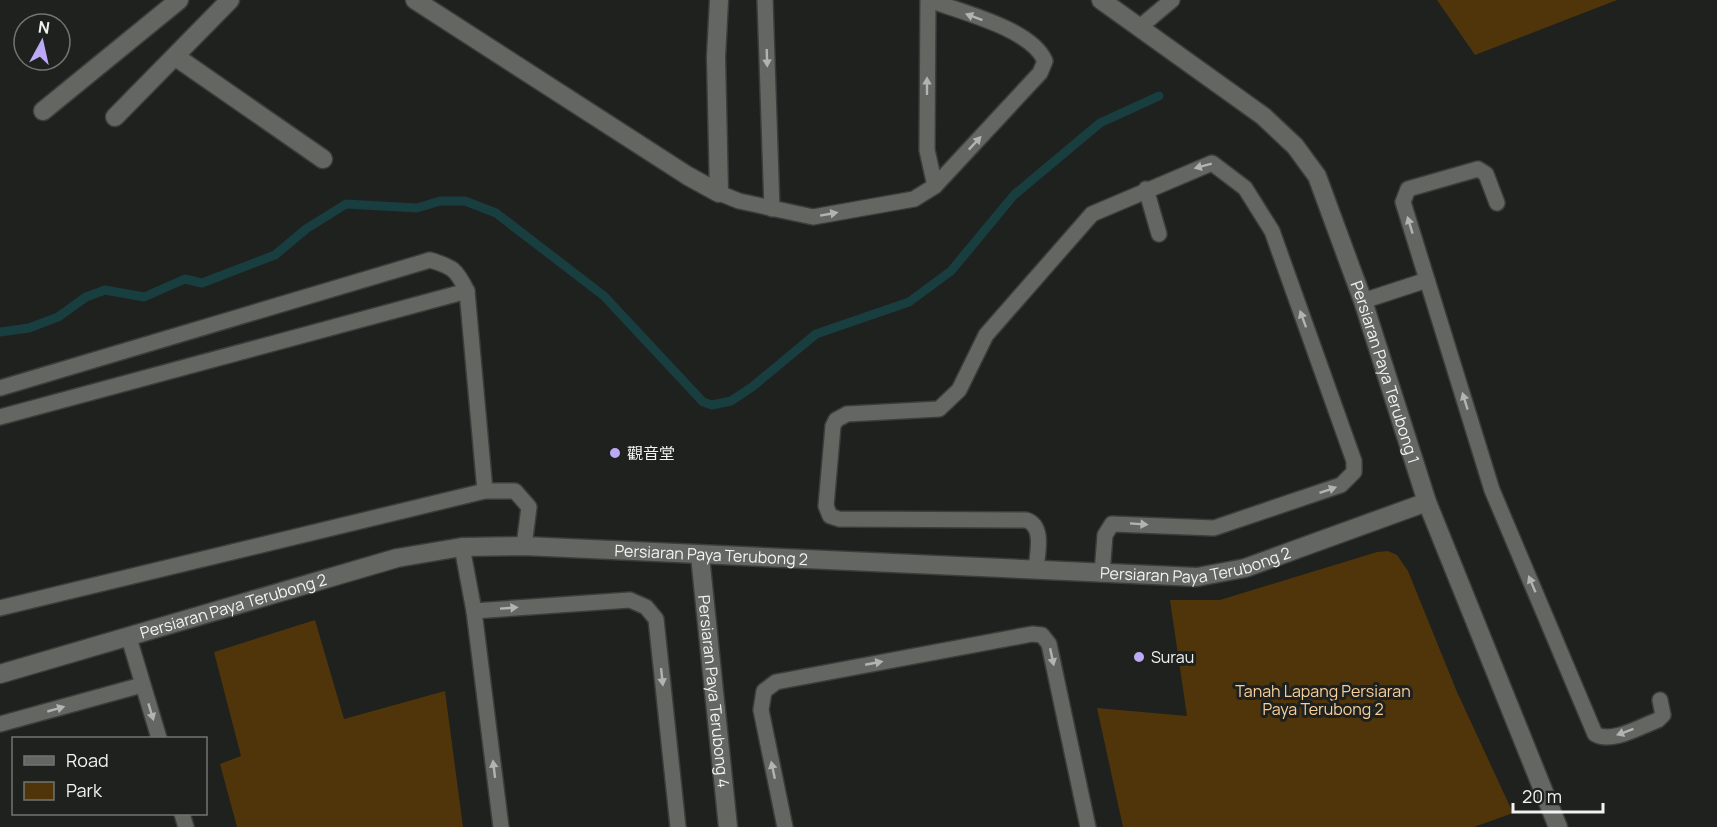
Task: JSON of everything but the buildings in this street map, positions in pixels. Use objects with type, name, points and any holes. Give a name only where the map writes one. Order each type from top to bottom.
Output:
[{"type":"street","points":[[43,111],[179,0]]},
{"type":"street","points":[[115,117],[230,0]]},
{"type":"street","points":[[415,0],[688,176],[719,193]]},
{"type":"street","points":[[719,0],[716,57],[719,193]]},
{"type":"street","name":"Persiaran Paya Terubong 1","points":[[1101,0],[1141,26],[1263,116],[1295,146],[1317,176],[1363,301],[1427,502],[1558,827]]},
{"type":"street","points":[[176,57],[323,159]]},
{"type":"street","name":"Persiaran Paya Terubong 2","points":[[0,674],[397,558],[462,547],[524,546],[700,556],[1197,577],[1245,568],[1427,502]]},
{"type":"street","name":"Persiaran Paya Terubong 4","points":[[700,556],[728,827]]},
{"type":"lane","points":[[765,0],[772,209]]},
{"type":"lane","points":[[719,193],[739,201],[813,217],[914,199],[935,186],[1040,73],[1045,61],[1041,52],[1022,36],[928,0],[927,150],[935,186]]},
{"type":"lane","points":[[1141,26],[1172,0]]},
{"type":"lane","points":[[1036,570],[1038,530],[1034,524],[1026,520],[839,519],[830,516],[826,506],[833,426],[836,420],[847,414],[939,409],[959,390],[986,335],[1092,214],[1146,189],[1212,163],[1245,188],[1272,231],[1354,461],[1354,472],[1341,485],[1214,528],[1112,524],[1105,535],[1102,574]]},
{"type":"lane","points":[[1497,203],[1486,174],[1478,169],[1408,189],[1403,202],[1492,490],[1595,734],[1603,739],[1658,720],[1663,715],[1660,700]]},
{"type":"lane","points":[[1146,189],[1159,234]]},
{"type":"lane","points":[[0,388],[430,260],[448,265],[457,272],[467,291],[485,491]]},
{"type":"lane","points":[[1363,301],[1427,280]]},
{"type":"lane","points":[[0,417],[467,291]]},
{"type":"lane","points":[[0,608],[485,491],[515,491],[529,507],[524,546]]},
{"type":"lane","points":[[462,547],[474,611],[501,827]]},
{"type":"lane","points":[[474,611],[630,600],[646,607],[656,619],[678,827]]},
{"type":"lane","points":[[785,827],[761,710],[764,692],[776,682],[1032,634],[1042,636],[1049,644],[1088,827]]},
{"type":"lane","points":[[129,638],[159,737]]},
{"type":"lane","points":[[0,724],[142,685]]},
{"type":"green space","points":[[1437,0],[1617,0],[1475,55]]},
{"type":"green space","name":"Tanah Lapang Persiaran Paya Terubong 2","points":[[1388,551],[1397,555],[1408,571],[1457,692],[1513,813],[1474,827],[1123,827],[1097,708],[1187,716],[1170,600],[1220,600],[1377,552]]},
{"type":"green space","points":[[315,620],[344,719],[445,691],[463,827],[237,827],[220,764],[241,756],[214,652]]},
{"type":"waterway","points":[[0,332],[29,328],[58,317],[86,297],[105,290],[144,297],[185,279],[202,283],[275,255],[306,229],[346,204],[417,208],[440,201],[465,201],[496,213],[604,296],[703,402],[712,405],[731,401],[752,387],[816,334],[909,302],[951,271],[1014,195],[1100,123],[1159,96]]},
{"type":"place","name":"觀音堂","points":[[615,453]]},
{"type":"place","name":"Surau","points":[[1139,657]]}]
